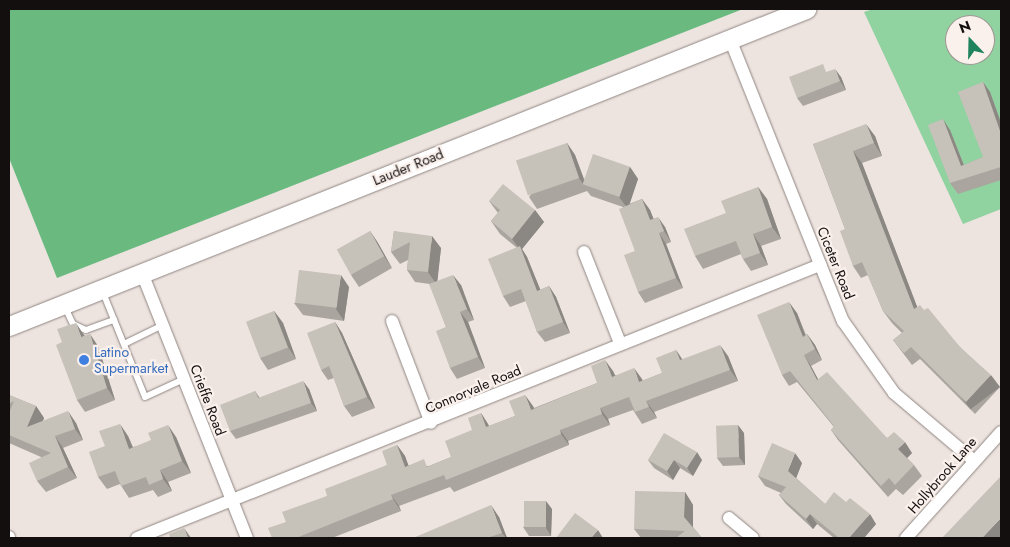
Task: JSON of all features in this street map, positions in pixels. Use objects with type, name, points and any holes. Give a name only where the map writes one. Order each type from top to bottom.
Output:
[{"type":"main road","name":"Lauder Road","points":[[9,326],[806,9]]},
{"type":"street","name":"Ciceter Road","points":[[730,39],[843,321],[894,393],[973,460]]},
{"type":"street","points":[[584,252],[620,343]]},
{"type":"street","name":"Connorvale Road","points":[[137,538],[430,423],[620,343],[820,265]]},
{"type":"street","name":"Crieffe Road","points":[[142,273],[247,538]]},
{"type":"street","points":[[392,321],[430,423]]},
{"type":"street","name":"Hollybrook Lane","points":[[906,538],[973,460],[1001,432]]},
{"type":"street","points":[[729,518],[753,538]]},
{"type":"lane","points":[[102,289],[145,397],[184,379]]},
{"type":"lane","points":[[63,304],[73,324],[86,330],[114,320]]},
{"type":"lane","points":[[124,344],[163,325]]},
{"type":"green space","points":[[9,9],[743,9],[57,278],[9,158]]},
{"type":"green space","points":[[873,9],[1001,9],[1001,209],[963,224],[864,12]]},
{"type":"building","points":[[823,64],[826,72],[835,69],[840,81],[797,98],[789,77]]},
{"type":"building","points":[[983,82],[1001,134],[1001,167],[950,183],[928,125],[943,119],[961,166],[983,157],[958,92]]},
{"type":"building","points":[[866,124],[874,143],[853,151],[914,309],[920,305],[924,310],[928,308],[960,347],[991,375],[966,402],[911,347],[904,353],[893,340],[904,331],[883,311],[862,262],[853,266],[840,231],[845,229],[813,144]]},
{"type":"building","points":[[567,143],[579,178],[528,196],[516,161]]},
{"type":"building","points":[[593,154],[630,167],[619,197],[583,184]]},
{"type":"building","points":[[503,184],[535,210],[512,239],[491,221],[500,210],[489,201]]},
{"type":"building","points":[[758,187],[772,227],[753,234],[760,253],[743,259],[736,241],[695,256],[684,229],[726,213],[721,201]]},
{"type":"building","points":[[642,199],[650,220],[658,217],[664,231],[659,233],[676,278],[638,292],[624,255],[635,251],[619,209]]},
{"type":"building","points":[[370,231],[384,256],[351,275],[337,249]]},
{"type":"building","points":[[394,231],[432,236],[428,272],[407,270],[410,242],[391,252]]},
{"type":"building","points":[[520,246],[537,291],[549,286],[563,322],[537,332],[521,289],[503,296],[488,259]]},
{"type":"building","points":[[299,270],[341,275],[337,308],[295,303]]},
{"type":"building","points":[[453,275],[467,309],[460,312],[478,357],[450,368],[436,331],[446,327],[429,284]]},
{"type":"building","points":[[789,302],[803,337],[807,334],[815,349],[804,355],[817,380],[827,372],[887,438],[894,432],[905,442],[898,449],[914,465],[895,485],[889,478],[881,486],[831,430],[834,426],[790,371],[782,375],[757,315]]},
{"type":"building","points":[[274,311],[288,347],[260,358],[246,322]]},
{"type":"building","points":[[335,322],[367,397],[344,406],[329,366],[321,370],[307,333]]},
{"type":"building","points":[[76,323],[81,337],[90,334],[107,388],[77,400],[56,345],[62,342],[57,329]]},
{"type":"building","points":[[720,345],[730,370],[646,401],[649,407],[635,412],[629,397],[600,408],[602,414],[560,430],[561,434],[446,480],[444,475],[391,495],[393,499],[296,538],[272,538],[268,528],[286,522],[282,512],[327,496],[325,489],[387,465],[382,451],[397,445],[405,467],[424,459],[427,467],[451,457],[445,441],[472,430],[468,418],[481,413],[486,427],[515,416],[509,401],[525,395],[531,410],[597,383],[591,366],[605,360],[612,377],[634,368],[639,382],[662,373],[656,358],[676,350],[680,360]]},
{"type":"building","points":[[303,381],[311,403],[230,431],[220,405],[255,391],[258,398]]},
{"type":"building","points":[[9,395],[36,406],[27,427],[68,411],[75,429],[55,436],[68,467],[37,481],[29,463],[51,453],[9,435],[9,413],[14,401],[9,404]]},
{"type":"building","points":[[120,424],[129,449],[151,440],[148,433],[168,425],[182,461],[160,470],[163,479],[149,485],[146,477],[121,486],[115,471],[98,477],[89,452],[105,446],[99,431]]},
{"type":"building","points":[[738,425],[739,457],[717,458],[716,426]]},
{"type":"building","points":[[664,433],[697,452],[687,468],[674,460],[667,471],[648,460]]},
{"type":"building","points":[[772,443],[795,453],[788,471],[825,504],[834,492],[846,502],[850,498],[870,514],[849,538],[839,538],[810,514],[806,519],[779,495],[786,487],[758,476]]},
{"type":"building","points":[[1001,476],[1001,518],[982,538],[942,538]]},
{"type":"building","points":[[635,491],[685,492],[684,517],[702,538],[676,538],[685,531],[634,529]]},
{"type":"building","points":[[524,501],[546,501],[546,527],[524,527]]},
{"type":"building","points":[[491,505],[502,533],[487,538],[413,538]]},
{"type":"building","points":[[575,513],[598,530],[591,538],[556,538]]},
{"type":"building","points":[[184,528],[188,538],[170,538],[169,534]]},
{"type":"place","name":"Latino Supermarket","points":[[84,360]]}]
